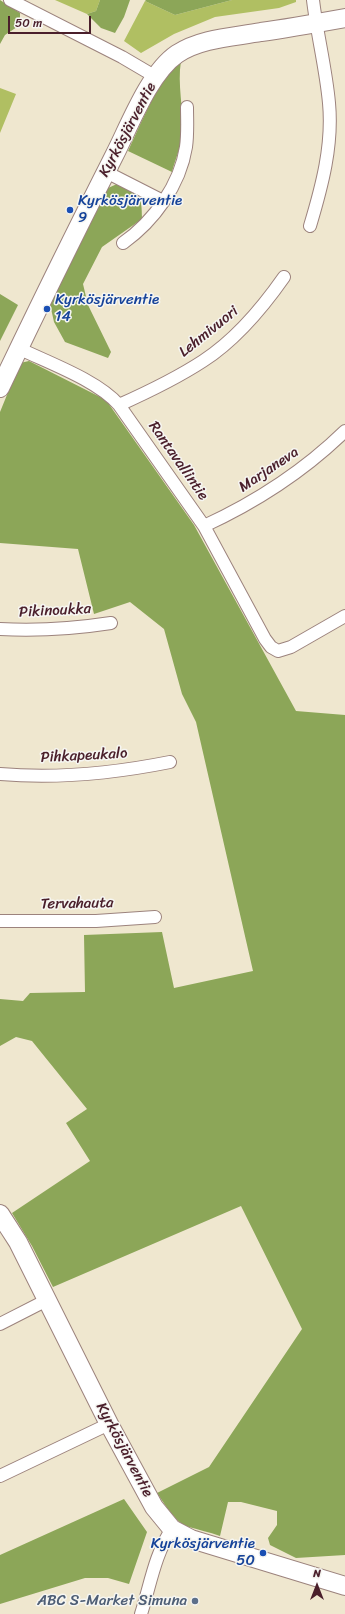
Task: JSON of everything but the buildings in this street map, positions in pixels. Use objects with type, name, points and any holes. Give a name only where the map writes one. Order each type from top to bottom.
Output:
[{"type":"street","points":[[10,0],[122,57],[156,77]]},
{"type":"street","points":[[310,226],[322,187],[328,150],[329,103],[313,0]]},
{"type":"street","name":"Kyrkösjärventie","points":[[0,388],[18,348],[106,172],[149,87],[161,69],[176,55],[193,45],[222,38],[316,24],[345,18]]},
{"type":"street","points":[[123,243],[138,233],[150,220],[163,201],[180,168],[185,149],[187,107]]},
{"type":"street","points":[[106,172],[163,201]]},
{"type":"street","name":"Lehmivuori","points":[[119,405],[172,379],[205,360],[235,335],[264,305],[284,277]]},
{"type":"street","name":"Rantavallintie","points":[[18,348],[98,387],[112,397],[119,405],[204,526],[265,639],[271,646],[278,651],[291,647],[345,616]]},
{"type":"street","name":"Marjaneva","points":[[204,526],[248,504],[290,478],[331,446],[345,431]]},
{"type":"street","name":"Pikinoukka","points":[[0,629],[27,631],[65,630],[111,623]]},
{"type":"street","name":"Pihkapeukalo","points":[[0,774],[53,775],[97,773],[134,770],[170,762]]},
{"type":"street","name":"Tervahauta","points":[[0,921],[96,921],[155,917]]},
{"type":"street","name":"Kyrkösjärventie","points":[[0,1214],[18,1242],[109,1424],[154,1507],[172,1529],[191,1540],[342,1583]]},
{"type":"street","points":[[0,1324],[47,1300]]},
{"type":"street","points":[[0,1476],[109,1424]]},
{"type":"street","points":[[141,1614],[160,1549],[172,1529]]},
{"type":"green space","points":[[0,0],[20,13],[20,25],[5,35],[0,44]]},
{"type":"green space","points":[[55,0],[100,0],[96,11],[87,14]]},
{"type":"green space","points":[[100,0],[130,0],[124,17],[115,33],[101,28],[87,14],[96,11]]},
{"type":"green space","points":[[232,0],[296,0],[296,2],[279,8],[215,17],[174,34],[141,53],[124,41],[145,1],[175,15]]},
{"type":"green space","points":[[232,0],[175,15],[145,1]]},
{"type":"green space","points":[[181,61],[180,79],[182,138],[172,172],[128,151],[144,115],[158,90],[165,79]]},
{"type":"green space","points":[[0,88],[16,94],[0,133]]},
{"type":"green space","points":[[117,184],[131,189],[138,196],[140,199],[142,219],[102,247],[83,284],[88,305],[111,352],[108,358],[65,342],[54,322],[50,304],[108,188]]},
{"type":"green space","points":[[0,294],[18,305],[0,341]]},
{"type":"green space","points":[[29,361],[106,400],[194,525],[296,711],[345,715],[345,1555],[296,1558],[270,1545],[268,1538],[277,1525],[277,1511],[241,1502],[228,1502],[220,1536],[189,1527],[175,1518],[157,1493],[209,1467],[302,1329],[241,1206],[53,1287],[32,1246],[12,1213],[90,1161],[66,1123],[87,1109],[32,1041],[16,1037],[0,1046],[0,999],[23,1001],[30,993],[85,992],[84,935],[162,932],[174,988],[253,971],[196,722],[182,694],[164,629],[130,602],[94,614],[78,549],[0,543],[0,412],[20,363]]},
{"type":"green space","points":[[124,1499],[147,1532],[129,1584],[108,1578],[85,1578],[0,1604],[0,1555]]},
{"type":"place","name":"Kyrkösjärventie 9","points":[[70,210]]},
{"type":"place","name":"Kyrkösjärventie 14","points":[[47,309]]},
{"type":"place","name":"Kyrkösjärventie 50","points":[[263,1553]]},
{"type":"place","name":"ABC S-Market Simuna","points":[[195,1601]]}]
